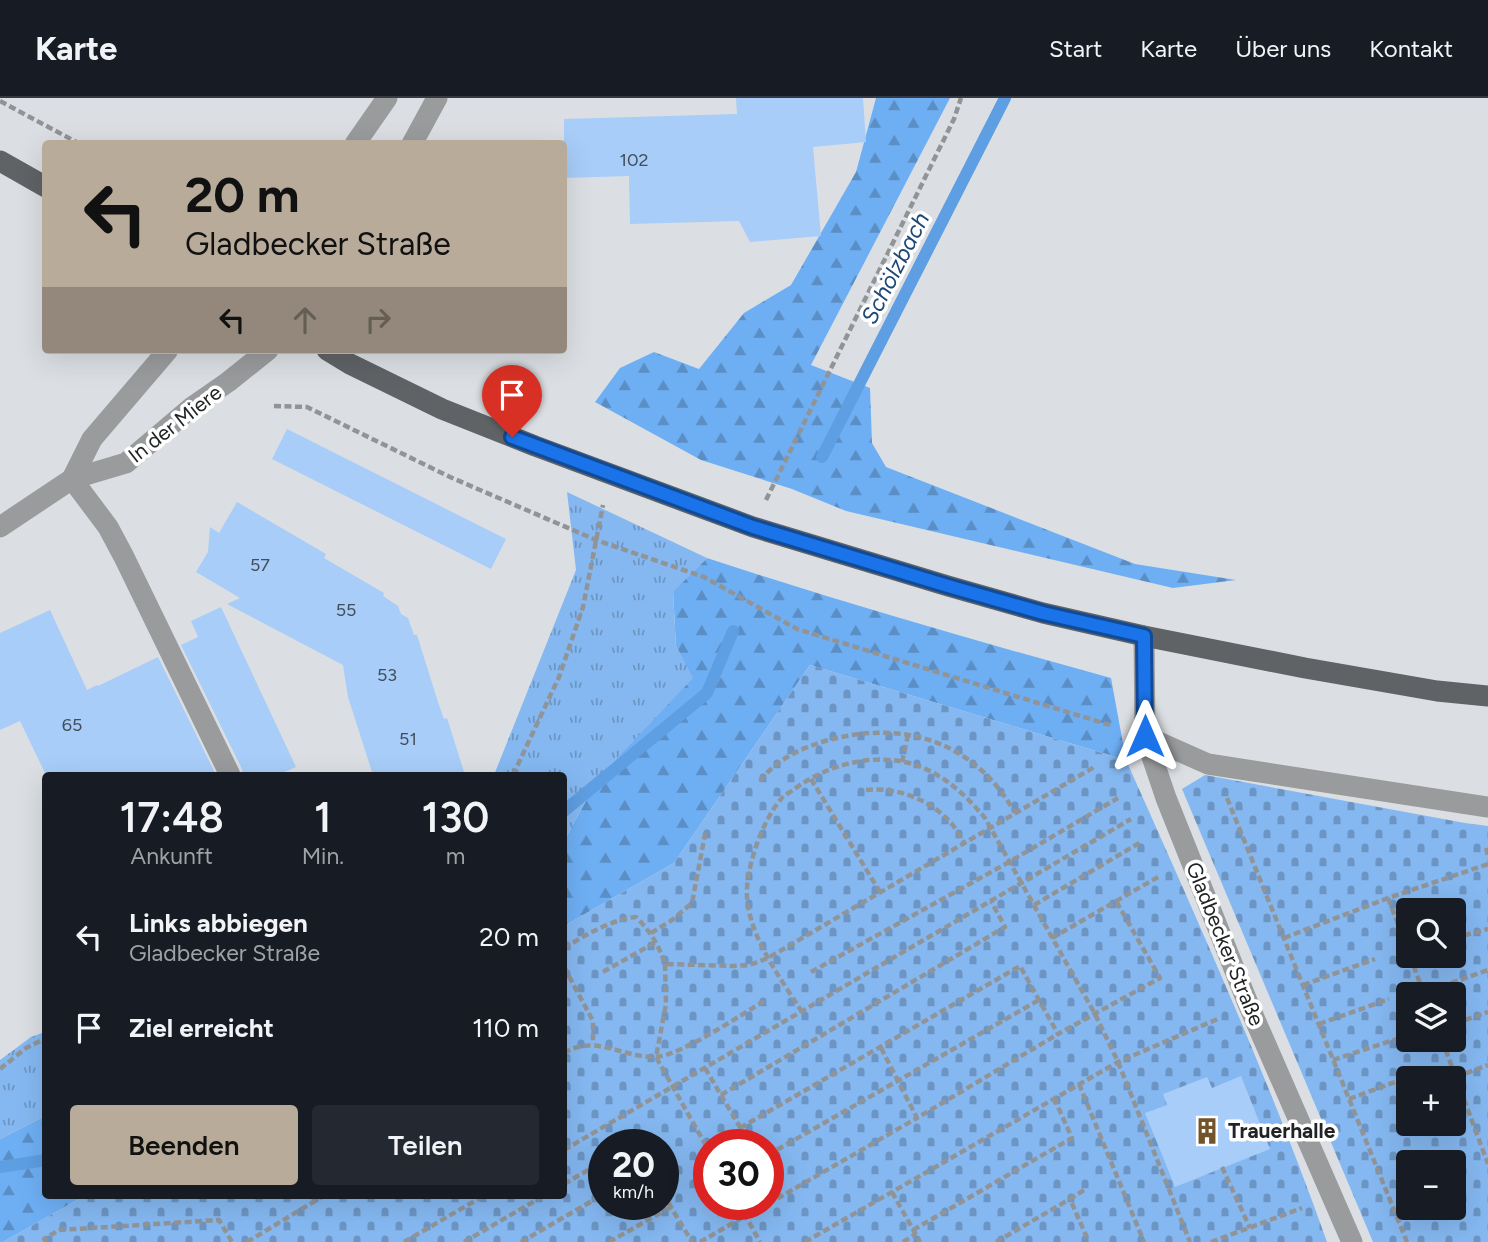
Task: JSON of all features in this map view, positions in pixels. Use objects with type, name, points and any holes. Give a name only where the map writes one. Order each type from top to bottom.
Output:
[{"type":"main road","points":[[0,161],[42,185]]},
{"type":"main road","points":[[334,354],[442,409],[535,446],[753,527],[948,586],[1043,613],[1144,636],[1305,668],[1437,691],[1488,696]]},
{"type":"street","points":[[358,140],[387,98]]},
{"type":"street","points":[[414,140],[437,98]]},
{"type":"street","name":"In der Miere","points":[[72,479],[92,439],[165,354]]},
{"type":"street","name":"In der Miere","points":[[0,527],[72,479],[126,463],[192,407],[263,354]]},
{"type":"street","points":[[72,479],[108,527],[229,772]]},
{"type":"street","name":"Gladbecker Straße","points":[[1144,636],[1145,736],[1166,798],[1250,1006],[1352,1242]]},
{"type":"street","points":[[1145,736],[1208,764],[1488,807]]},
{"type":"path","points":[[753,527],[954,119],[961,98]]},
{"type":"path","points":[[0,101],[73,140]]},
{"type":"path","points":[[274,406],[307,407],[450,478],[596,540],[704,577],[797,629],[1145,736]]},
{"type":"path","points":[[514,772],[559,677],[583,607],[596,540]]},
{"type":"path","points":[[760,781],[784,759],[814,744],[867,732],[908,735],[930,739],[972,761],[1004,794],[1015,813]]},
{"type":"path","points":[[902,762],[908,735]]},
{"type":"path","points":[[802,1012],[768,958],[754,928],[747,898],[757,841],[769,816],[781,798],[830,769],[852,762],[902,762],[928,770],[969,799],[985,818],[1095,1014],[1118,1062],[1190,1242]]},
{"type":"path","points":[[665,964],[750,965],[768,958],[1096,765]]},
{"type":"path","points":[[811,779],[880,892]]},
{"type":"path","points":[[866,790],[892,790],[924,802],[944,816],[964,843]]},
{"type":"path","points":[[811,972],[1118,798]]},
{"type":"path","points":[[1227,798],[1407,1242]]},
{"type":"path","points":[[567,1148],[1131,819]]},
{"type":"path","points":[[651,933],[692,903],[706,829]]},
{"type":"path","points":[[1034,905],[1142,842]]},
{"type":"path","points":[[1486,848],[1488,856]]},
{"type":"path","points":[[1284,939],[1388,898],[1488,864]]},
{"type":"path","points":[[1052,938],[1158,877]]},
{"type":"path","points":[[1388,898],[1396,919]]},
{"type":"path","points":[[721,1095],[1005,927],[991,901]]},
{"type":"path","points":[[784,1194],[1058,1034],[1160,978],[1116,901]]},
{"type":"path","points":[[567,946],[624,918],[636,917],[649,929],[665,964],[666,1004],[656,1057],[696,1129]]},
{"type":"path","points":[[1466,935],[1488,929]]},
{"type":"path","points":[[603,972],[656,942]]},
{"type":"path","points":[[1303,985],[1375,959]]},
{"type":"path","points":[[705,1068],[740,1128],[1020,966],[1058,1034]]},
{"type":"path","points":[[1454,982],[1488,970]]},
{"type":"path","points":[[567,973],[593,1021],[593,1044]]},
{"type":"path","points":[[1319,1024],[1389,999]]},
{"type":"path","points":[[567,1051],[574,1046],[593,1044],[656,1057],[685,1048],[766,1000]]},
{"type":"path","points":[[784,1146],[1039,1000]]},
{"type":"path","points":[[805,1242],[1118,1062],[1236,1009],[1250,1006]]},
{"type":"path","points":[[1466,1020],[1488,1012]]},
{"type":"path","points":[[1333,1060],[1396,1039]]},
{"type":"path","points":[[0,1069],[26,1048],[42,1040]]},
{"type":"path","points":[[881,1048],[917,1118]]},
{"type":"path","points":[[1466,1073],[1488,1065]]},
{"type":"path","points":[[1349,1099],[1396,1081]]},
{"type":"path","points":[[1079,1084],[1144,1242]]},
{"type":"path","points":[[903,1242],[914,1232],[1072,1138],[1054,1098]]},
{"type":"path","points":[[1466,1106],[1488,1164]]},
{"type":"path","points":[[1222,1167],[1250,1228]]},
{"type":"path","points":[[567,1182],[588,1170]]},
{"type":"path","points":[[996,1242],[1084,1190]]},
{"type":"path","points":[[892,1192],[920,1242]]},
{"type":"path","points":[[1212,1242],[1334,1198]]},
{"type":"path","points":[[247,1242],[318,1199]]},
{"type":"path","points":[[404,1242],[478,1199]]},
{"type":"path","points":[[464,1242],[538,1199]]},
{"type":"path","points":[[1070,1199],[1087,1242]]},
{"type":"path","points":[[521,1242],[588,1204]]},
{"type":"path","points":[[46,1242],[44,1239],[59,1230],[219,1220],[232,1242]]},
{"type":"path","points":[[609,1242],[648,1220]]},
{"type":"path","points":[[679,1220],[692,1242]]},
{"type":"path","points":[[701,1242],[738,1220]]},
{"type":"path","points":[[747,1220],[760,1242]]},
{"type":"green space","points":[[876,98],[950,98],[811,365],[870,388],[872,443],[886,467],[1135,564],[1236,580],[1173,588],[846,511],[792,489],[701,460],[595,402],[620,368],[654,352],[699,369],[744,313],[791,285],[856,172]]},
{"type":"green space","points":[[567,492],[707,558],[673,592],[676,646],[693,678],[599,777],[567,836],[567,772],[495,772],[576,570]]},
{"type":"green space","points":[[707,558],[909,621],[1111,678],[1126,760],[810,665],[674,863],[567,924],[567,836],[599,777],[692,678],[676,646],[673,591]]},
{"type":"green space","points":[[810,665],[1126,760],[1257,1059],[1327,1242],[3,1242],[79,1199],[567,1199],[567,924],[674,863]]},
{"type":"green space","points":[[1205,775],[1488,826],[1488,1242],[1373,1242],[1182,789]]},
{"type":"green space","points":[[42,1033],[42,1118],[0,1139],[0,1060],[31,1037]]},
{"type":"green space","points":[[42,1118],[42,1199],[79,1199],[3,1242],[0,1242],[0,1139]]},
{"type":"building","points":[[736,98],[863,98],[866,142],[813,147],[821,236],[750,242],[739,221],[630,224],[629,176],[567,178],[564,119],[737,114]]},
{"type":"building","points":[[287,429],[506,539],[491,569],[272,459]]},
{"type":"building","points":[[237,502],[326,554],[324,558],[384,593],[383,596],[398,606],[401,614],[408,618],[414,635],[417,635],[464,772],[372,772],[348,697],[343,665],[227,604],[240,598],[196,572],[208,552],[210,527],[219,533]]},
{"type":"building","points":[[221,607],[296,767],[285,772],[242,772],[181,645],[198,637],[191,621]]},
{"type":"building","points":[[50,610],[87,690],[158,657],[215,772],[45,772],[20,721],[0,730],[0,633]]},
{"type":"building","name":"Trauerhalle","points":[[1241,1076],[1270,1149],[1175,1187],[1145,1113],[1167,1105],[1163,1094],[1207,1077],[1212,1088]]},
{"type":"waterway","name":"Schölzbach","points":[[822,457],[1005,98]]},
{"type":"waterway","name":"Schölzbach","points":[[567,809],[707,693],[733,631]]},
{"type":"waterway","name":"Schölzbach","points":[[0,1167],[42,1161]]},
{"type":"place","name":"Trauerhalle","points":[[1207,1131]]},
{"type":"route","points":[[512,437],[753,527],[1043,613],[1144,636],[1145,736]]}]
